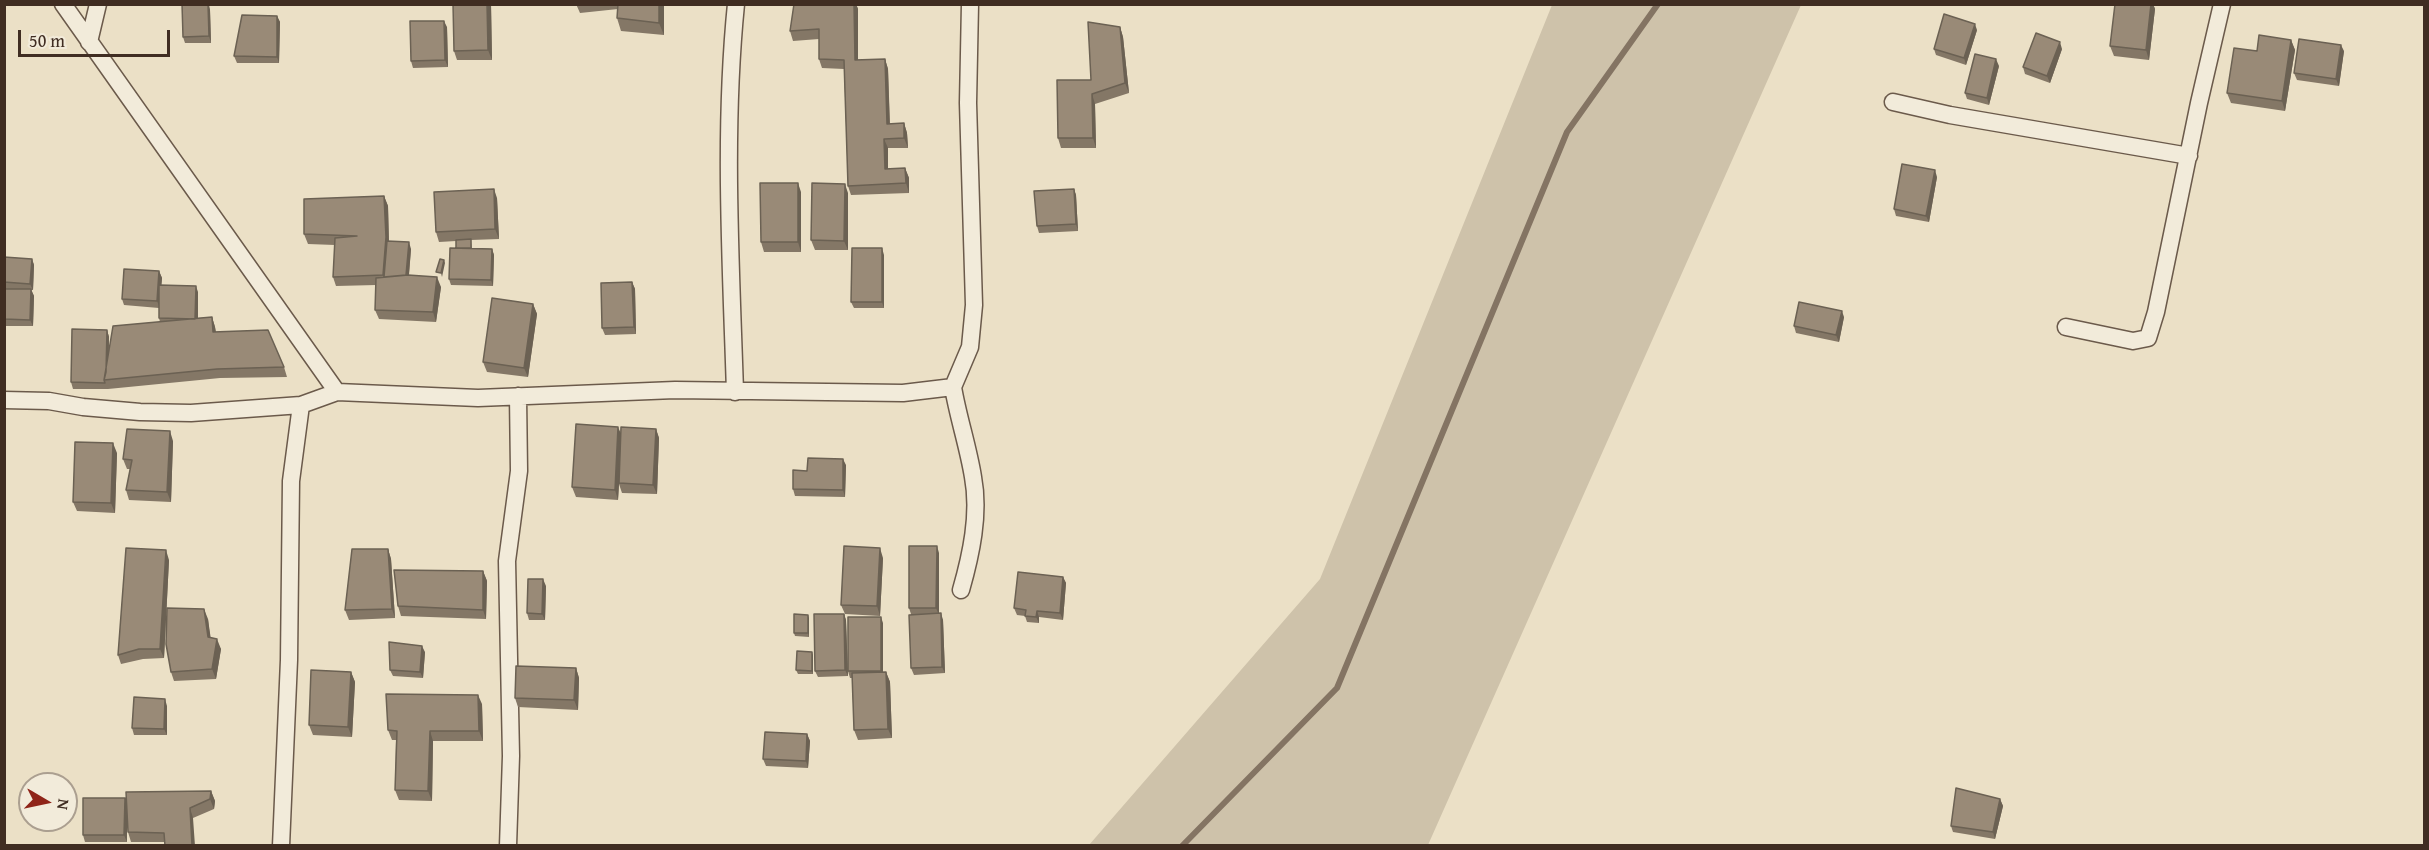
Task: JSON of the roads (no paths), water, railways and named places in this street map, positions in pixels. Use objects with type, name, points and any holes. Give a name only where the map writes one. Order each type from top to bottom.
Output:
[{"type":"street","points":[[63,4],[337,392]]},
{"type":"street","points":[[90,42],[98,4]]},
{"type":"street","points":[[735,392],[731,250],[731,53],[736,4]]},
{"type":"street","points":[[961,591],[970,557],[975,516],[974,479],[958,417],[953,387],[970,347],[974,305],[968,103],[970,4]]},
{"type":"street","points":[[2066,327],[2133,341],[2148,338],[2159,300],[2222,4]]},
{"type":"street","points":[[1893,102],[1950,115],[2189,156]]},
{"type":"street","points":[[4,400],[49,401],[83,407],[140,412],[191,413],[301,405],[337,392],[478,398],[675,390],[903,393],[953,387]]},
{"type":"street","points":[[508,846],[511,756],[507,561],[519,471],[518,396]]},
{"type":"street","points":[[281,846],[289,660],[291,481],[301,405]]},
{"type":"waterway","points":[[1182,846],[1337,688],[1567,132],[1658,4]]}]
